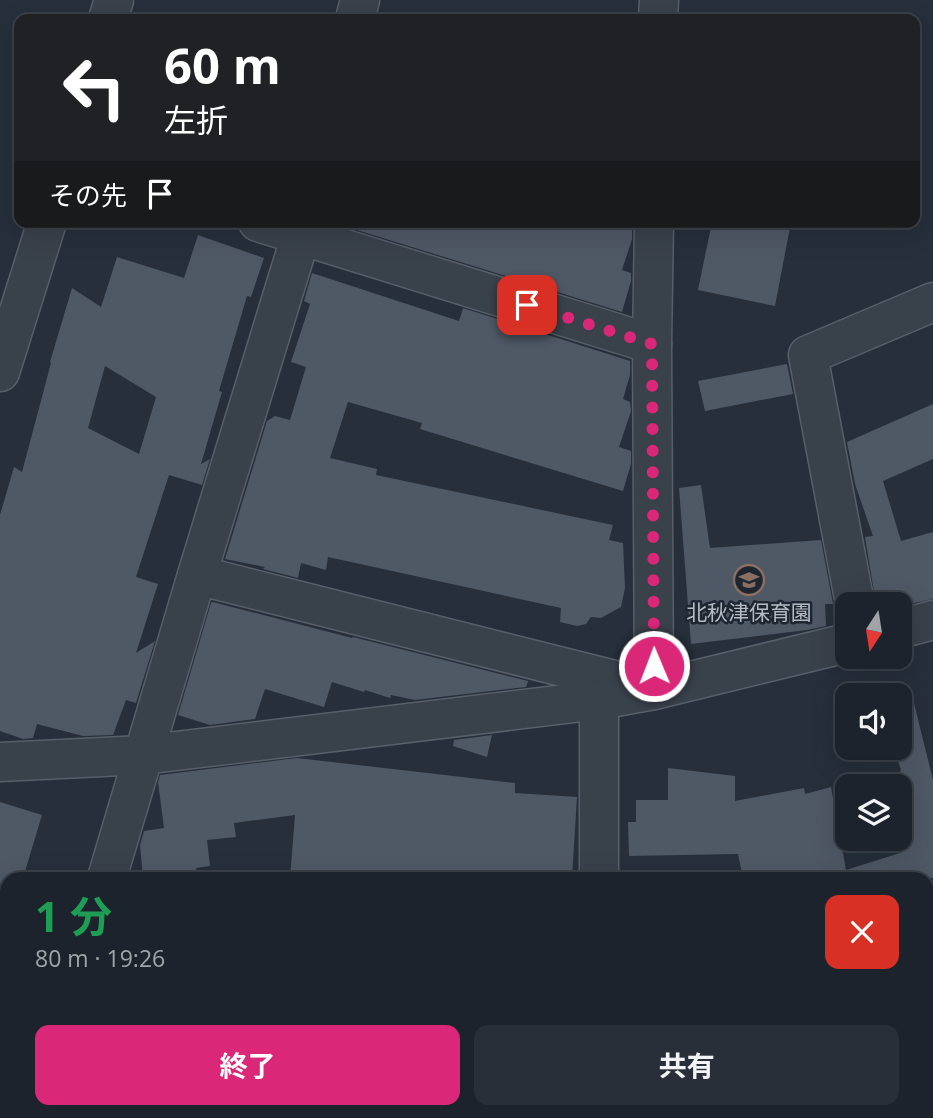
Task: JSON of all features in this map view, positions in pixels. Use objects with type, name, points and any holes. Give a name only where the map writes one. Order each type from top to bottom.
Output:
[{"type":"street","points":[[0,372],[45,228]]},
{"type":"street","points":[[654,228],[654,690]]},
{"type":"street","points":[[109,872],[303,229],[652,344]]},
{"type":"street","points":[[853,592],[808,355],[933,302]]},
{"type":"street","points":[[197,575],[654,690]]},
{"type":"street","points":[[912,626],[933,620]]},
{"type":"street","points":[[0,762],[143,755],[599,700],[654,690],[835,646]]},
{"type":"street","points":[[599,700],[599,872]]},
{"type":"building","points":[[350,228],[632,228],[632,239],[622,270],[631,273],[631,281],[622,312]]},
{"type":"building","points":[[711,228],[790,228],[775,306],[698,290]]},
{"type":"building","points":[[198,235],[264,258],[251,297],[247,296],[219,391],[222,392],[201,464],[210,459],[202,485],[169,475],[136,577],[158,584],[136,653],[155,641],[136,703],[126,700],[113,735],[83,736],[37,724],[33,738],[23,739],[0,731],[0,515],[14,467],[22,472],[72,288],[101,307],[117,257],[184,278]],"holes":[[[105,366],[156,397],[139,454],[88,428]]]},
{"type":"building","points":[[312,273],[459,321],[463,308],[630,361],[630,375],[623,399],[630,402],[631,411],[619,447],[631,451],[631,464],[623,491],[420,429],[422,423],[348,402],[330,458],[377,469],[376,475],[613,525],[609,540],[623,543],[625,588],[621,607],[601,618],[591,617],[586,624],[577,626],[560,622],[561,608],[328,557],[326,570],[301,563],[298,578],[263,569],[265,567],[225,559],[267,421],[275,416],[290,420],[306,367],[291,362],[310,304],[304,301]]},
{"type":"building","points":[[787,364],[793,394],[705,411],[698,381]]},
{"type":"building","points":[[933,404],[933,459],[883,481],[901,541],[933,532],[933,599],[912,603],[912,592],[874,592],[865,537],[873,536],[855,484],[847,442]]},
{"type":"building","points":[[701,485],[710,548],[821,540],[833,604],[825,604],[826,626],[691,644],[679,488]]},
{"type":"building","points":[[213,602],[528,681],[526,687],[415,700],[391,695],[390,698],[332,682],[324,707],[265,689],[255,719],[210,725],[178,715]]},
{"type":"building","points":[[912,695],[933,780],[933,872],[742,872],[738,854],[629,856],[628,822],[636,822],[636,800],[668,800],[668,768],[735,776],[735,801],[804,788],[805,794],[831,787],[835,809],[835,851],[843,851],[846,870],[900,851],[912,851],[912,774],[900,774],[898,760],[912,760]]},
{"type":"building","points":[[492,735],[487,757],[453,746],[454,740]]},
{"type":"building","points":[[297,758],[515,783],[515,793],[577,797],[572,872],[290,872],[295,815],[234,823],[236,837],[207,840],[210,866],[196,868],[197,872],[142,872],[140,845],[144,831],[164,828],[158,782],[160,775]]},
{"type":"building","points":[[0,802],[42,815],[25,872],[0,872]]},
{"type":"place","name":"北秋津保育園","points":[[749,580]]},
{"type":"route","points":[[527,305],[652,344],[654,666]]}]
